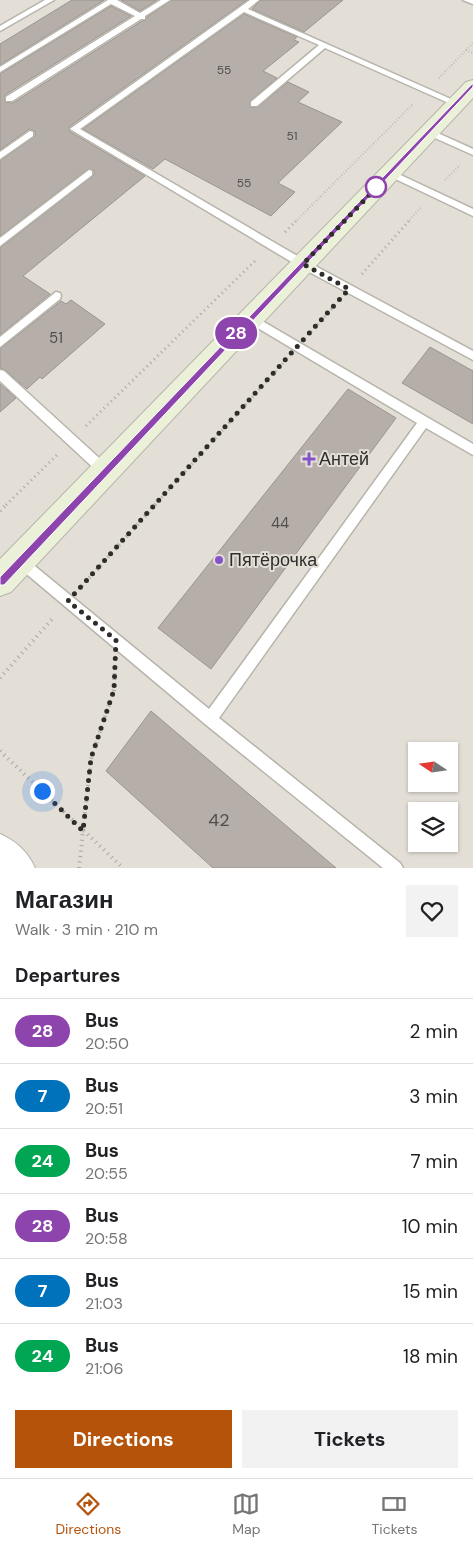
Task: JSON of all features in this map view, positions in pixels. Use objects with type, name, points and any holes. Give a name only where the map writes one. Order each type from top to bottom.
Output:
[{"type":"main road","points":[[10,571],[473,86]]},
{"type":"street","points":[[0,850],[19,868]]},
{"type":"lane","points":[[0,29],[50,0]]},
{"type":"lane","points":[[0,70],[112,0],[142,16]]},
{"type":"lane","points":[[9,99],[133,19],[142,16],[166,0]]},
{"type":"lane","points":[[255,0],[74,129],[271,246],[473,356]]},
{"type":"lane","points":[[467,0],[473,2]]},
{"type":"lane","points":[[243,9],[456,104]]},
{"type":"lane","points":[[254,104],[324,45]]},
{"type":"lane","points":[[429,132],[473,152]]},
{"type":"lane","points":[[0,156],[30,134]]},
{"type":"lane","points":[[0,243],[88,173]]},
{"type":"lane","points":[[390,173],[473,213]]},
{"type":"lane","points":[[0,343],[56,296]]},
{"type":"lane","points":[[250,318],[473,450]]},
{"type":"lane","points":[[0,374],[105,471]]},
{"type":"lane","points":[[210,719],[425,422]]},
{"type":"lane","points":[[10,571],[68,601],[210,719],[395,868]]},
{"type":"path","points":[[0,511],[271,246],[473,43]]},
{"type":"path","points":[[466,50],[473,53]]},
{"type":"path","points":[[0,678],[298,347],[432,194],[473,152]]},
{"type":"path","points":[[79,868],[91,758],[114,690],[116,640]]},
{"type":"path","points":[[0,751],[123,868]]},
{"type":"building","points":[[72,0],[104,0],[0,65],[0,44]]},
{"type":"building","points":[[121,0],[157,0],[140,11]]},
{"type":"building","points":[[172,0],[247,0],[69,127],[69,131],[145,176],[23,276],[50,294],[0,335],[0,248],[94,175],[94,170],[88,169],[0,236],[0,161],[35,136],[35,131],[29,129],[0,150],[0,74],[111,6],[131,16],[5,95],[5,102],[13,103],[146,20],[147,17]]},
{"type":"building","points":[[261,0],[343,0],[304,32],[252,9]]},
{"type":"building","points":[[244,14],[297,37],[294,40],[299,42],[263,71],[277,78],[250,101],[250,107],[258,107],[288,82],[309,92],[298,102],[342,122],[278,183],[295,192],[271,216],[165,159],[153,169],[83,129]]},
{"type":"building","points":[[71,300],[105,324],[42,379],[40,377],[27,389],[0,368],[0,349],[61,301],[66,304]]},
{"type":"building","points":[[430,347],[473,371],[473,424],[402,383]]},
{"type":"building","points":[[0,384],[16,398],[0,412]]},
{"type":"building","points":[[348,389],[396,418],[211,669],[158,628]]},
{"type":"building","points":[[151,711],[336,868],[213,868],[106,771]]},
{"type":"bus line","name":"28","points":[[0,581],[473,86]]},
{"type":"place","name":"Антей","points":[[309,459]]},
{"type":"place","name":"Пятёрочка","points":[[219,560]]},
{"type":"route","points":[[42,791],[83,831],[91,758],[114,690],[116,640],[68,601],[349,289],[303,264],[380,184],[376,187]]}]
